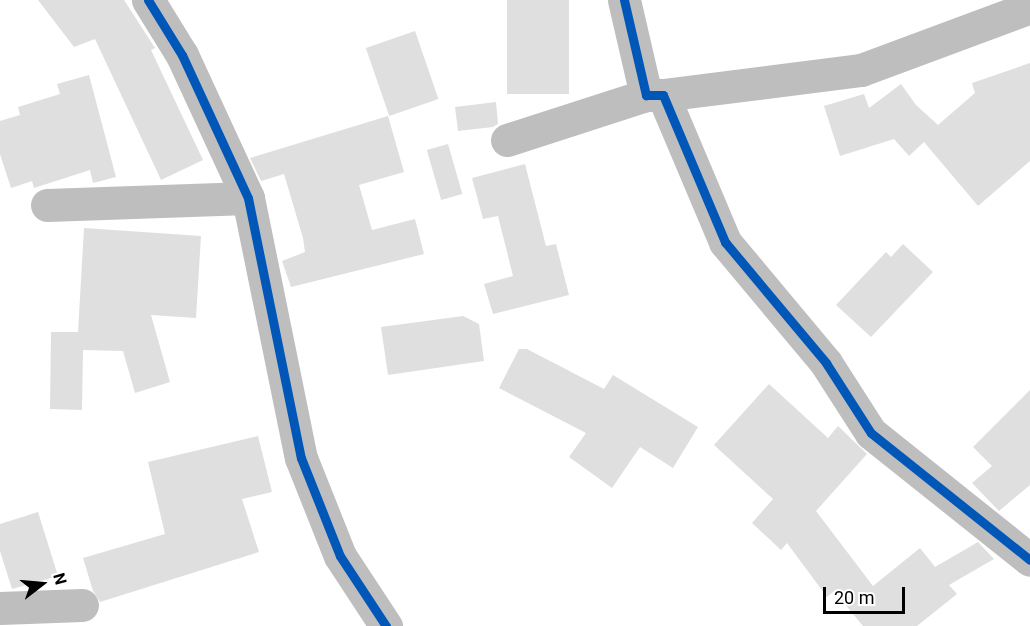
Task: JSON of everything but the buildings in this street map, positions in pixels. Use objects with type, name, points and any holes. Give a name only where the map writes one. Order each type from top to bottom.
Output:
[{"type":"street","points":[[148,0],[182,55],[248,198],[302,458],[339,556],[386,626]]},
{"type":"street","points":[[624,0],[654,95],[725,242],[826,363],[871,433],[1030,560]]},
{"type":"street","points":[[507,140],[654,95],[861,70],[1030,7]]},
{"type":"street","points":[[47,205],[248,198]]},
{"type":"street","points":[[0,608],[82,605]]},
{"type":"cycle path","points":[[148,0],[182,55],[248,198],[301,458],[340,556],[386,626]]},
{"type":"cycle path","points":[[624,0],[646,95],[663,95],[725,242],[826,363],[871,433],[1030,560]]}]
